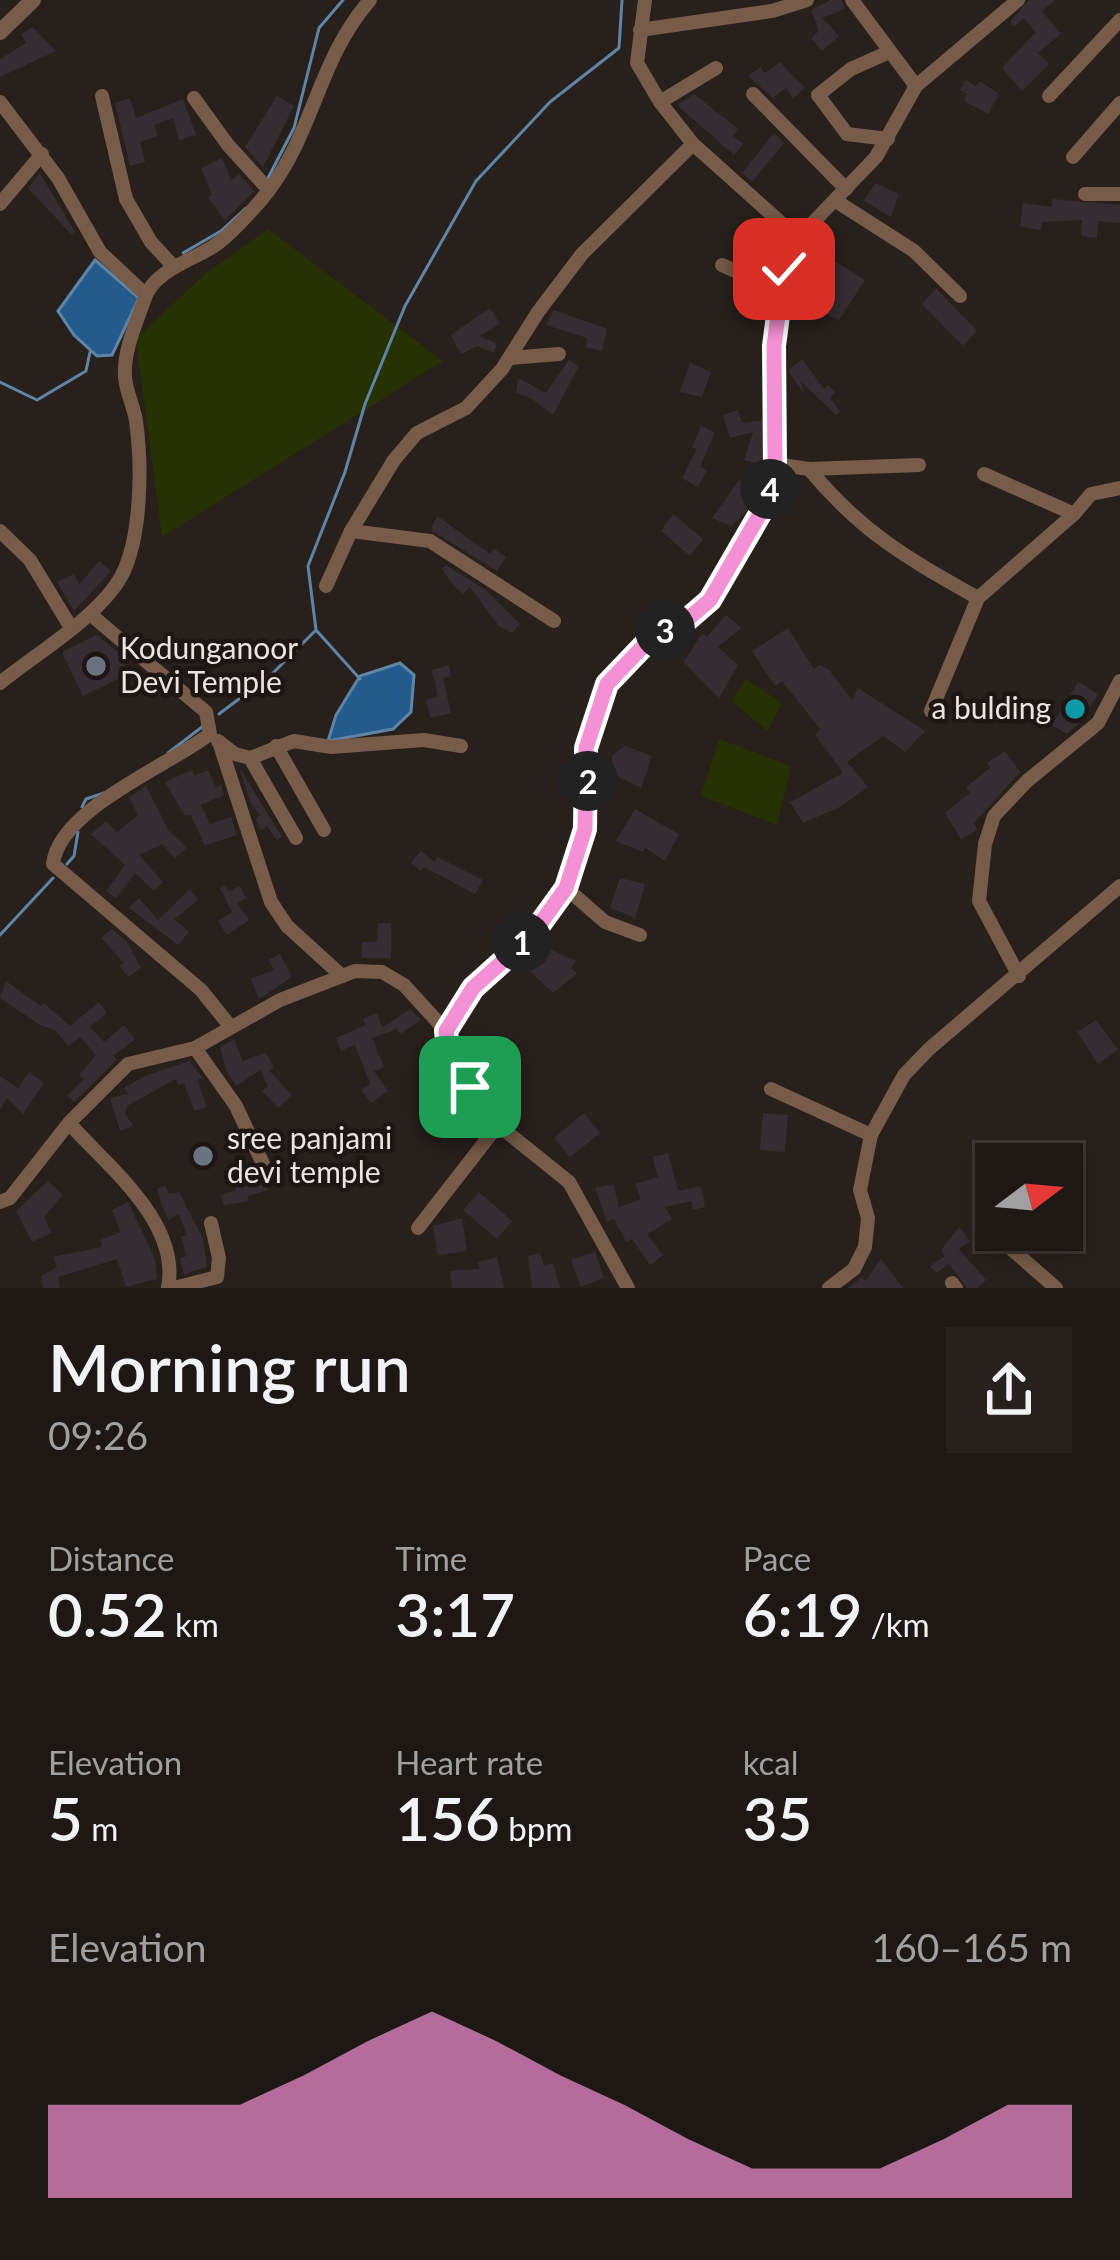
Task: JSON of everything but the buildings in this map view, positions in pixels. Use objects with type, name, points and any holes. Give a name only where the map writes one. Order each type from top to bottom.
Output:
[{"type":"street","points":[[0,32],[33,0]]},
{"type":"street","points":[[0,683],[90,614],[121,578],[140,495],[136,420],[125,376],[128,349],[146,294],[174,267],[217,244],[269,190],[306,132],[327,62],[370,0]]},
{"type":"street","points":[[644,0],[637,63],[660,102],[693,144],[798,238]]},
{"type":"street","points":[[640,30],[772,11],[807,0]]},
{"type":"street","points":[[852,0],[916,86]]},
{"type":"street","points":[[446,1031],[473,988],[532,935],[566,888],[585,829],[586,748],[607,684],[652,637],[688,619],[710,600],[764,507],[775,464],[778,290],[798,238],[888,139],[916,86],[1018,0]]},
{"type":"street","points":[[1049,95],[1120,20]]},
{"type":"street","points":[[888,139],[847,134],[818,95],[851,69],[889,52]]},
{"type":"street","points":[[660,102],[716,68]]},
{"type":"street","points":[[753,94],[841,195],[914,251],[960,296]]},
{"type":"street","points":[[102,96],[127,199],[151,242],[174,267]]},
{"type":"street","points":[[194,98],[227,146],[269,190]]},
{"type":"street","points":[[0,102],[42,154],[100,252],[146,294]]},
{"type":"street","points":[[1073,158],[1120,103]]},
{"type":"street","points":[[326,586],[351,531],[394,460],[417,433],[466,408],[510,358],[582,254],[693,144]]},
{"type":"street","points":[[0,204],[42,154]]},
{"type":"street","points":[[1085,194],[1120,194]]},
{"type":"street","points":[[722,265],[778,290]]},
{"type":"street","points":[[510,358],[559,354]]},
{"type":"street","points":[[775,464],[809,469],[919,465]]},
{"type":"street","points":[[809,469],[884,545],[978,598]]},
{"type":"street","points":[[984,474],[1074,514]]},
{"type":"street","points":[[931,710],[978,598],[1091,494],[1120,488]]},
{"type":"street","points":[[351,531],[430,541],[554,621]]},
{"type":"street","points":[[1,534],[30,560],[70,626]]},
{"type":"street","points":[[90,614],[206,712],[271,902],[287,926],[342,976]]},
{"type":"street","points":[[1019,976],[979,901],[985,844],[994,815],[1098,724],[1120,681]]},
{"type":"street","points":[[215,738],[250,758],[296,838]]},
{"type":"street","points":[[215,738],[78,821],[55,847],[53,864],[160,953],[230,1026]]},
{"type":"street","points":[[250,758],[294,741],[331,747],[424,740],[461,746]]},
{"type":"street","points":[[276,746],[324,830]]},
{"type":"street","points":[[829,1288],[854,1269],[866,1247],[868,1218],[860,1190],[871,1135],[916,1062],[1120,886]]},
{"type":"street","points":[[566,888],[605,922],[640,935]]},
{"type":"street","points":[[0,1202],[10,1198],[69,1123],[128,1064],[195,1048],[230,1026],[367,968],[404,986],[446,1031],[458,1068],[498,1125],[569,1182],[628,1288]]},
{"type":"street","points":[[195,1048],[236,1106],[264,1166]]},
{"type":"street","points":[[771,1089],[871,1135]]},
{"type":"street","points":[[69,1123],[142,1202],[164,1245],[171,1288],[217,1277],[219,1258],[212,1223]]},
{"type":"street","points":[[418,1228],[498,1125]]},
{"type":"street","points":[[1014,1251],[1056,1288]]},
{"type":"green space","points":[[268,229],[443,361],[162,537],[136,339],[205,274]]},
{"type":"green space","points":[[746,679],[782,703],[768,731],[731,701]]},
{"type":"green space","points":[[719,739],[791,766],[777,825],[701,796]]},
{"type":"water","points":[[95,260],[139,298],[112,355],[97,356],[74,335],[58,311]]},
{"type":"water","points":[[400,663],[414,675],[411,712],[393,729],[328,741],[336,715],[360,676]]},
{"type":"waterway","points":[[268,178],[294,128],[319,28],[343,0]]},
{"type":"waterway","points":[[360,679],[316,630],[308,566],[345,472],[365,404],[405,306],[476,181],[550,102],[619,48],[622,0]]},
{"type":"waterway","points":[[183,253],[221,231],[246,208]]},
{"type":"waterway","points":[[0,382],[37,400],[86,371],[90,352]]},
{"type":"waterway","points":[[219,714],[272,674],[315,631]]},
{"type":"waterway","points":[[168,753],[202,727]]},
{"type":"waterway","points":[[82,807],[86,799],[104,793]]},
{"type":"waterway","points":[[67,864],[74,856],[78,832]]},
{"type":"waterway","points":[[0,935],[53,878]]},
{"type":"place","name":"Kodunganoor Devi Temple","points":[[96,666]]},
{"type":"place","name":"a bulding","points":[[1075,709]]},
{"type":"place","name":"sree panjami devi temple","points":[[203,1156]]},
{"type":"route","points":[[470,1087],[448,1049],[446,1031],[473,988],[532,935],[566,888],[589,802],[586,748],[607,684],[652,637],[688,619],[710,600],[764,507],[775,464],[774,346],[784,269]]}]
